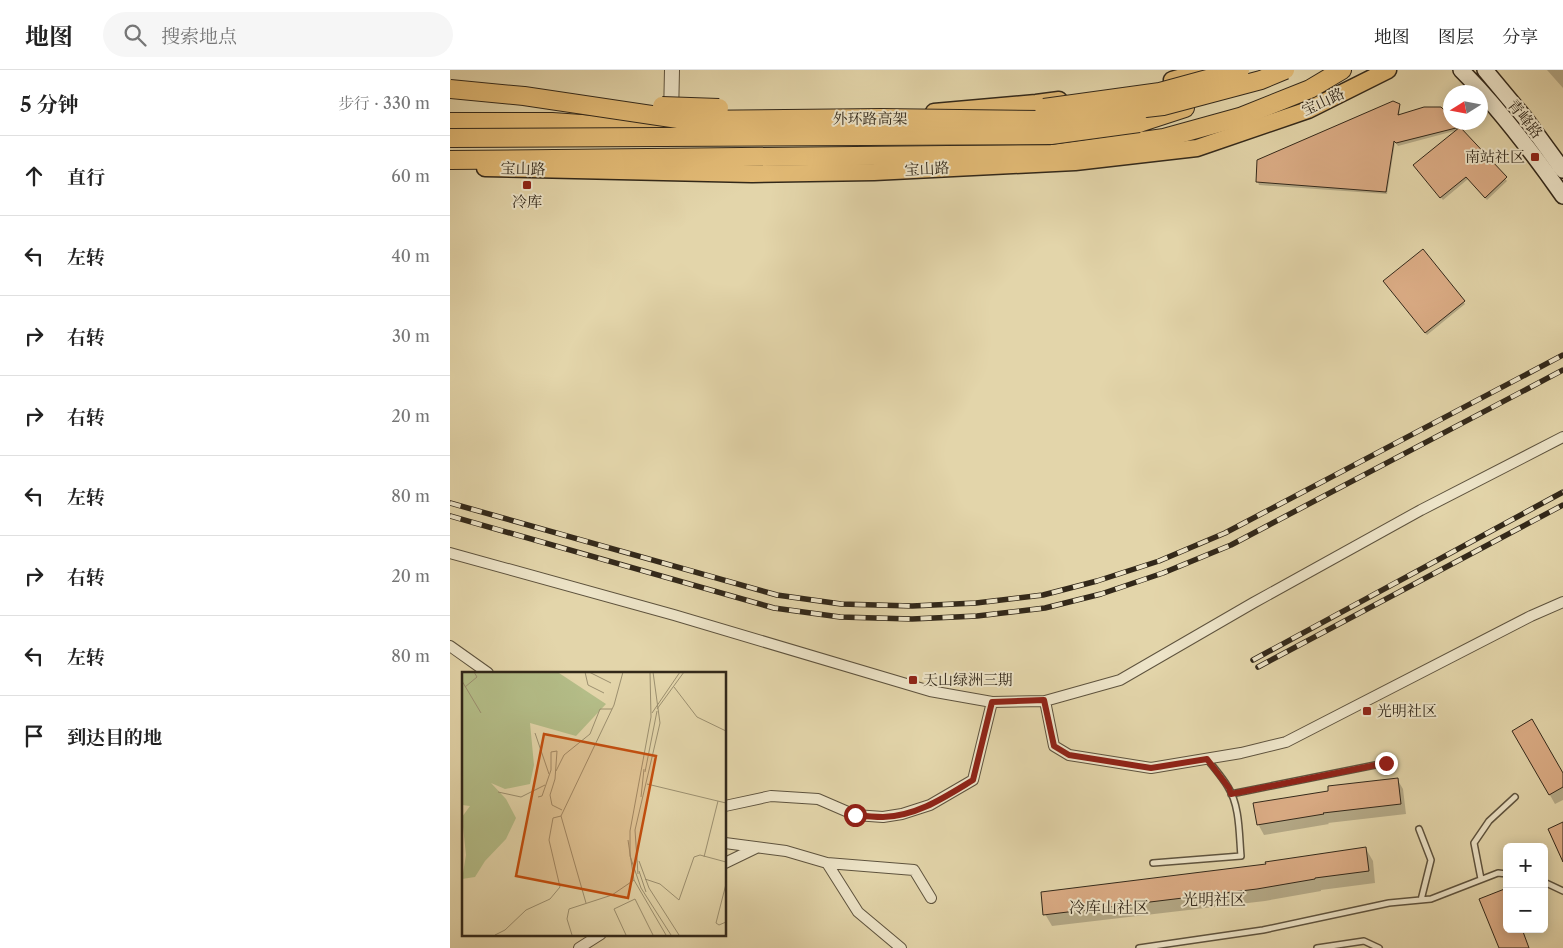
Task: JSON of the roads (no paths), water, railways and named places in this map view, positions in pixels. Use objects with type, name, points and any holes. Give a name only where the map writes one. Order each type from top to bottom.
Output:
[{"type":"highway","name":"外环路高架","points":[[450,80],[672,107],[1028,110],[1160,92],[1240,70]]},
{"type":"highway","points":[[450,138],[1051,134],[1139,123],[1222,95],[1278,70]]},
{"type":"highway","name":"外环路高架","points":[[450,89],[524,96],[685,120],[881,118],[1042,120],[1163,106],[1262,80],[1285,70]]},
{"type":"highway","points":[[450,160],[1052,154],[1164,138],[1240,117],[1310,89],[1342,70]]},
{"type":"highway","points":[[450,122],[552,122],[670,130]]},
{"type":"highway","points":[[450,169],[479,168]]},
{"type":"main road","name":"宝山路","points":[[450,146],[764,122],[880,117],[1036,103],[1156,84],[1205,70]]},
{"type":"main road","name":"宝山路","points":[[479,168],[752,174],[874,172],[1075,162],[1197,148],[1308,110],[1388,70]]},
{"type":"main road","name":"青峰路","points":[[1461,70],[1485,95],[1530,149],[1563,196]]},
{"type":"main road","name":"青峰路","points":[[1485,70],[1563,170]]},
{"type":"street","points":[[670,130],[672,70]]},
{"type":"street","points":[[450,553],[674,615],[930,691],[992,702],[1044,700],[1120,680],[1253,603],[1421,510],[1563,437]]},
{"type":"street","points":[[1044,700],[1054,746],[1069,755],[1151,768],[1241,753],[1286,742],[1531,616],[1563,602]]},
{"type":"street","points":[[450,646],[487,672]]},
{"type":"street","points":[[726,806],[771,796],[818,799],[855,815],[883,817],[930,806],[973,780],[992,702]]},
{"type":"street","points":[[726,843],[786,851],[827,863],[914,870],[930,898]]},
{"type":"street","points":[[726,863],[758,847]]},
{"type":"street","points":[[827,863],[858,912],[901,948]]},
{"type":"street","points":[[579,948],[598,936]]},
{"type":"lane","points":[[1153,863],[1241,856],[1236,807],[1229,788],[1207,759]]},
{"type":"lane","points":[[1231,794],[1386,763]]},
{"type":"lane","points":[[1481,879],[1474,843],[1489,821],[1515,797]]},
{"type":"lane","points":[[1419,830],[1430,860],[1421,900]]},
{"type":"lane","points":[[1138,948],[1263,930],[1389,903],[1431,899],[1481,879],[1498,873],[1503,874]]},
{"type":"lane","points":[[1548,884],[1563,891]]},
{"type":"lane","points":[[1317,948],[1364,941],[1379,948]]},
{"type":"railway","points":[[450,503],[777,595],[841,604],[912,606],[976,603],[1043,595],[1097,581],[1159,561],[1225,533],[1563,355]]},
{"type":"railway","points":[[450,516],[774,608],[840,617],[912,619],[977,616],[1045,608],[1101,594],[1163,573],[1231,545],[1563,370]]},
{"type":"railway","points":[[1253,660],[1563,492]]},
{"type":"railway","points":[[1258,667],[1563,505]]},
{"type":"place","name":"南站社区","points":[[1535,157]]},
{"type":"place","name":"冷库","points":[[527,185]]},
{"type":"place","name":"天山绿洲三期","points":[[913,680]]},
{"type":"place","name":"光明社区","points":[[1367,711]]},
{"type":"district","name":"光明社区","points":[[1214,899]]},
{"type":"district","name":"冷库山社区","points":[[1109,907]]}]
